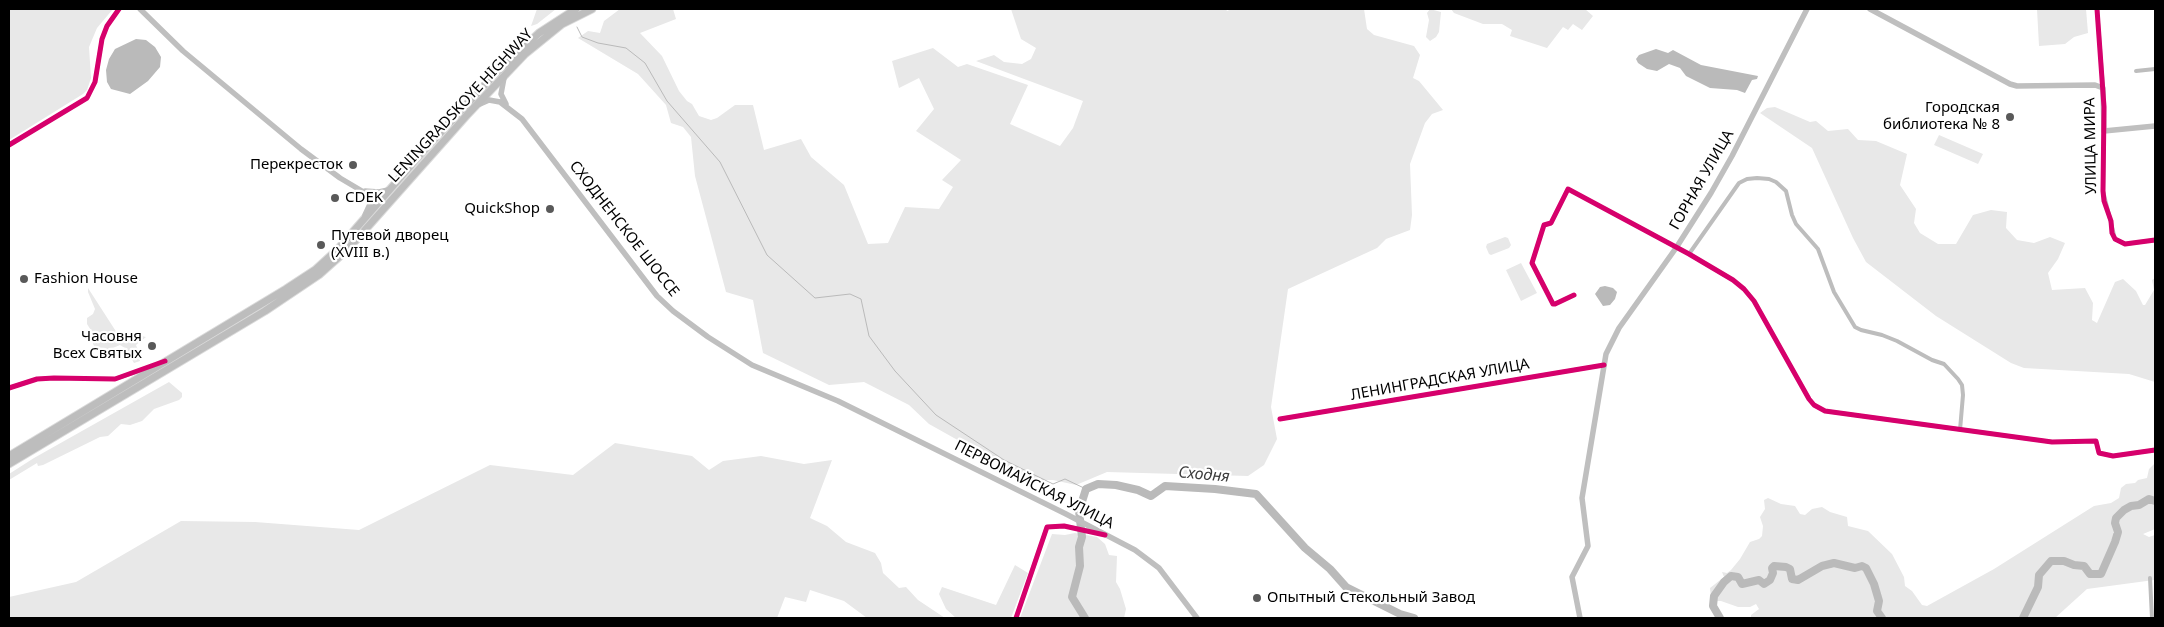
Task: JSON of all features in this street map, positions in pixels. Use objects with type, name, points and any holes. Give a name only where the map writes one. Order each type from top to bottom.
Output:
[{"type":"highway","name":"LENINGRADSKOYE HIGHWAY","points":[[9,456],[286,289],[314,270],[338,249],[388,190],[523,46],[553,22],[576,9]]},
{"type":"highway","name":"LENINGRADSKOYE HIGHWAY","points":[[9,464],[257,316],[320,274],[348,248],[474,107],[545,36],[592,9]]},
{"type":"main road","points":[[140,9],[183,51],[301,149],[340,178],[363,191],[370,198],[371,202],[364,217]]},
{"type":"main road","name":"ГОРНАЯ УЛИЦА","points":[[1580,618],[1572,577],[1588,546],[1582,498],[1604,365],[1613,338],[1676,248],[1732,156],[1807,9]]},
{"type":"main road","points":[[1870,9],[2010,84],[2017,86],[2095,85],[2103,88]]},
{"type":"main road","name":"СХОДНЕНСКОЕ ШОССЕ","points":[[506,74],[502,83],[501,94],[510,109]]},
{"type":"main road","name":"УЛИЦА МИРА","points":[[2103,88],[2104,131]]},
{"type":"main road","name":"СХОДНЕНСКОЕ ШОССЕ","points":[[474,107],[485,101],[494,100],[510,109],[530,128],[641,276],[673,311],[730,353],[760,368],[838,401]]},
{"type":"main road","points":[[2104,131],[2155,126]]},
{"type":"main road","points":[[363,191],[378,192],[388,190]]},
{"type":"main road","name":"ПЕРВОМАЙСКАЯ УЛИЦА","points":[[838,401],[1066,514],[1089,529],[1135,550],[1154,563],[1198,618]]},
{"type":"street","points":[[9,145],[87,98],[95,82],[102,39],[107,26],[119,9]]},
{"type":"street","points":[[2097,9],[2103,88]]},
{"type":"street","points":[[2136,71],[2155,69]]},
{"type":"street","name":"УЛИЦА МИРА","points":[[2104,131],[2103,191],[2104,201],[2111,221],[2112,233],[2115,239],[2125,244],[2155,240]]},
{"type":"street","points":[[1689,254],[1739,183],[1747,179],[1757,178],[1776,182],[1786,191],[1796,224],[1818,249],[1834,292],[1855,327],[1897,341],[1932,360],[1944,364],[1958,379],[1962,385],[1963,395],[1960,430]]},
{"type":"street","points":[[1574,295],[1553,304],[1532,263],[1544,225],[1552,223],[1568,189],[1689,254],[1733,280],[1744,289],[1754,301],[1806,394],[1814,405],[1825,411],[2052,442],[2096,441],[2099,453],[2113,456],[2155,450]]},
{"type":"street","points":[[9,388],[37,379],[115,379],[165,361]]},
{"type":"street","name":"ЛЕНИНГРАДСКАЯ УЛИЦА","points":[[1280,419],[1604,365]]},
{"type":"street","points":[[1016,618],[1047,527],[1064,526],[1089,529]]},
{"type":"street","points":[[2150,578],[2152,618]]},
{"type":"shaded area","points":[[9,9],[113,9],[97,28],[89,47],[91,78],[87,90],[9,140]]},
{"type":"shaded area","points":[[537,9],[556,9],[537,24],[531,26]]},
{"type":"shaded area","points":[[620,9],[673,9],[676,19],[640,33],[662,56],[679,91],[692,104],[699,116],[711,120],[735,105],[753,105],[764,150],[801,139],[811,157],[844,185],[868,244],[888,243],[905,207],[939,209],[953,187],[942,180],[961,160],[916,131],[934,109],[919,78],[899,88],[892,61],[933,48],[958,67],[967,64],[1028,85],[1010,124],[1060,146],[1073,128],[1083,101],[976,61],[994,55],[1004,62],[1022,64],[1031,59],[1036,48],[1021,39],[1011,9],[1226,9],[1227,11],[1232,9],[1364,9],[1367,29],[1374,35],[1414,46],[1420,55],[1413,78],[1419,81],[1443,110],[1432,114],[1425,123],[1410,164],[1412,215],[1410,230],[1386,239],[1377,248],[1288,289],[1271,407],[1277,439],[1264,465],[1248,476],[1107,472],[1076,485],[1053,480],[1029,480],[929,424],[909,405],[864,382],[829,385],[763,353],[753,300],[726,292],[695,176],[691,137],[683,127],[671,123],[666,105],[638,74],[578,38],[588,31],[600,33],[604,21]]},
{"type":"shaded area","points":[[1430,9],[1441,12],[1439,32],[1430,41],[1426,37],[1429,20],[1427,13]]},
{"type":"shaded area","points":[[1451,9],[1585,9],[1593,16],[1582,30],[1573,24],[1568,30],[1563,27],[1547,48],[1510,36],[1512,30],[1502,24],[1483,24],[1454,13]]},
{"type":"shaded area","points":[[2037,9],[2086,9],[2088,33],[2074,37],[2065,44],[2039,46]]},
{"type":"shaded area","points":[[136,39],[146,40],[155,47],[161,57],[160,67],[148,81],[130,94],[111,89],[107,82],[106,70],[109,59],[115,49]]},
{"type":"shaded area","points":[[1656,49],[1668,53],[1673,50],[1701,65],[1758,76],[1757,79],[1752,80],[1745,93],[1737,90],[1710,88],[1686,76],[1680,68],[1669,64],[1657,71],[1647,69],[1638,63],[1636,59],[1639,55]]},
{"type":"shaded area","points":[[1775,107],[1810,122],[1816,121],[1828,131],[1848,129],[1858,140],[1876,141],[1907,154],[1900,185],[1916,209],[1914,223],[1920,233],[1938,244],[1956,244],[1973,215],[1991,210],[2007,212],[2006,228],[2017,240],[2034,243],[2050,237],[2065,243],[2058,259],[2048,273],[2052,290],[2085,288],[2093,303],[2092,320],[2097,323],[2115,282],[2123,279],[2136,291],[2143,305],[2145,305],[2154,290],[2152,280],[2155,278],[2155,382],[2129,374],[2024,368],[2011,363],[1936,316],[1866,262],[1812,148],[1760,113],[1767,108]]},
{"type":"shaded area","points":[[1939,135],[1983,154],[1978,164],[1934,145]]},
{"type":"shaded area","points":[[1505,237],[1508,238],[1511,245],[1509,248],[1491,255],[1489,254],[1486,247],[1487,244]]},
{"type":"shaded area","points":[[1521,263],[1537,293],[1521,301],[1506,270]]},
{"type":"shaded area","points":[[1600,287],[1613,288],[1617,292],[1615,299],[1610,305],[1603,306],[1595,294]]},
{"type":"shaded area","points":[[88,288],[117,333],[123,332],[146,337],[136,345],[140,361],[134,363],[125,348],[120,345],[108,350],[96,349],[93,344],[92,332],[87,324],[87,318],[93,314],[95,309]]},
{"type":"shaded area","points":[[169,382],[182,393],[182,397],[179,400],[154,409],[142,421],[130,425],[121,424],[108,436],[100,437],[43,465],[38,466],[37,463],[9,480],[9,474],[34,458]]},
{"type":"shaded area","points":[[615,443],[692,456],[709,470],[723,461],[761,456],[804,464],[832,460],[810,518],[827,526],[846,542],[875,553],[881,563],[883,573],[899,588],[906,587],[918,600],[945,618],[867,618],[844,601],[810,590],[806,602],[785,597],[777,618],[9,618],[9,597],[76,582],[181,521],[255,522],[359,530],[490,465],[573,475]]},
{"type":"shaded area","points":[[2155,463],[2155,529],[2143,534],[2149,537],[2155,535],[2154,580],[2087,589],[2055,618],[1751,618],[1751,615],[1759,609],[1756,604],[1750,607],[1738,607],[1721,601],[1713,601],[1711,598],[1710,588],[1724,577],[1722,572],[1727,573],[1731,570],[1750,542],[1762,536],[1763,526],[1760,517],[1765,509],[1764,500],[1768,498],[1781,504],[1795,506],[1800,514],[1805,515],[1812,509],[1822,507],[1830,512],[1847,517],[1848,526],[1868,531],[1892,554],[1904,577],[1905,586],[1912,591],[1922,605],[1927,606],[1994,569],[2094,506],[2111,503],[2119,498],[2121,488],[2126,484],[2135,483],[2138,480],[2147,478],[2149,469]]},
{"type":"shaded area","points":[[1075,533],[1097,537],[1105,544],[1109,555],[1117,556],[1116,582],[1126,609],[1124,618],[1020,618],[1052,534],[1065,535]]},
{"type":"shaded area","points":[[1015,565],[1028,573],[1011,618],[956,618],[946,609],[939,594],[942,587],[996,605]]},
{"type":"waterway","points":[[577,27],[582,37],[598,43],[626,48],[645,63],[667,101],[720,162],[767,255],[815,298],[850,294],[861,299],[869,336],[895,371],[936,415],[1004,460],[1053,484],[1065,479],[1086,489]]},
{"type":"waterway","name":"Сходня","points":[[1085,618],[1072,597],[1080,566],[1079,547],[1082,537],[1079,511],[1086,489],[1098,484],[1116,485],[1138,490],[1151,496],[1165,486],[1256,494],[1305,548],[1330,569],[1346,587],[1400,614],[1414,618]]},
{"type":"waterway","name":"Сходня","points":[[2023,618],[2038,587],[2039,575],[2051,561],[2064,561],[2084,566],[2090,574],[2101,574],[2118,532],[2115,523],[2116,518],[2131,506],[2139,505],[2149,499],[2155,501]]},
{"type":"waterway","name":"Сходня","points":[[1720,618],[1713,606],[1714,596],[1731,576],[1738,577],[1742,584],[1759,580],[1764,584],[1770,580],[1774,566],[1790,569],[1792,579],[1798,580],[1822,566],[1834,563],[1855,568],[1862,566],[1866,568],[1874,584],[1879,601],[1877,611],[1882,618]]},
{"type":"cycle path","points":[[9,145],[87,98],[95,82],[102,39],[107,26],[119,9]]},
{"type":"cycle path","points":[[2097,9],[2104,107],[2103,191],[2104,201],[2111,221],[2112,233],[2115,239],[2125,244],[2155,240]]},
{"type":"cycle path","points":[[1574,295],[1553,304],[1532,263],[1544,225],[1551,223],[1568,189],[1689,254],[1733,280],[1744,289],[1754,301],[1809,399],[1814,405],[1825,411],[2052,442],[2096,441],[2099,453],[2113,456],[2155,450]]},
{"type":"cycle path","points":[[9,388],[37,379],[115,379],[165,361]]},
{"type":"cycle path","points":[[1280,419],[1604,365]]},
{"type":"cycle path","points":[[1016,618],[1047,527],[1064,526],[1105,535]]},
{"type":"place","name":"Городская библиотека № 8","points":[[2010,117]]},
{"type":"place","name":"Перекресток","points":[[353,165]]},
{"type":"place","name":"CDEK","points":[[335,198]]},
{"type":"place","name":"QuickShop","points":[[550,209]]},
{"type":"place","name":"Путевой дворец (XVIII в.)","points":[[321,245]]},
{"type":"place","name":"Fashion House","points":[[24,279]]},
{"type":"place","name":"Часовня Всех Святых","points":[[152,346]]},
{"type":"place","name":"Опытный Стекольный Завод","points":[[1257,598]]}]
